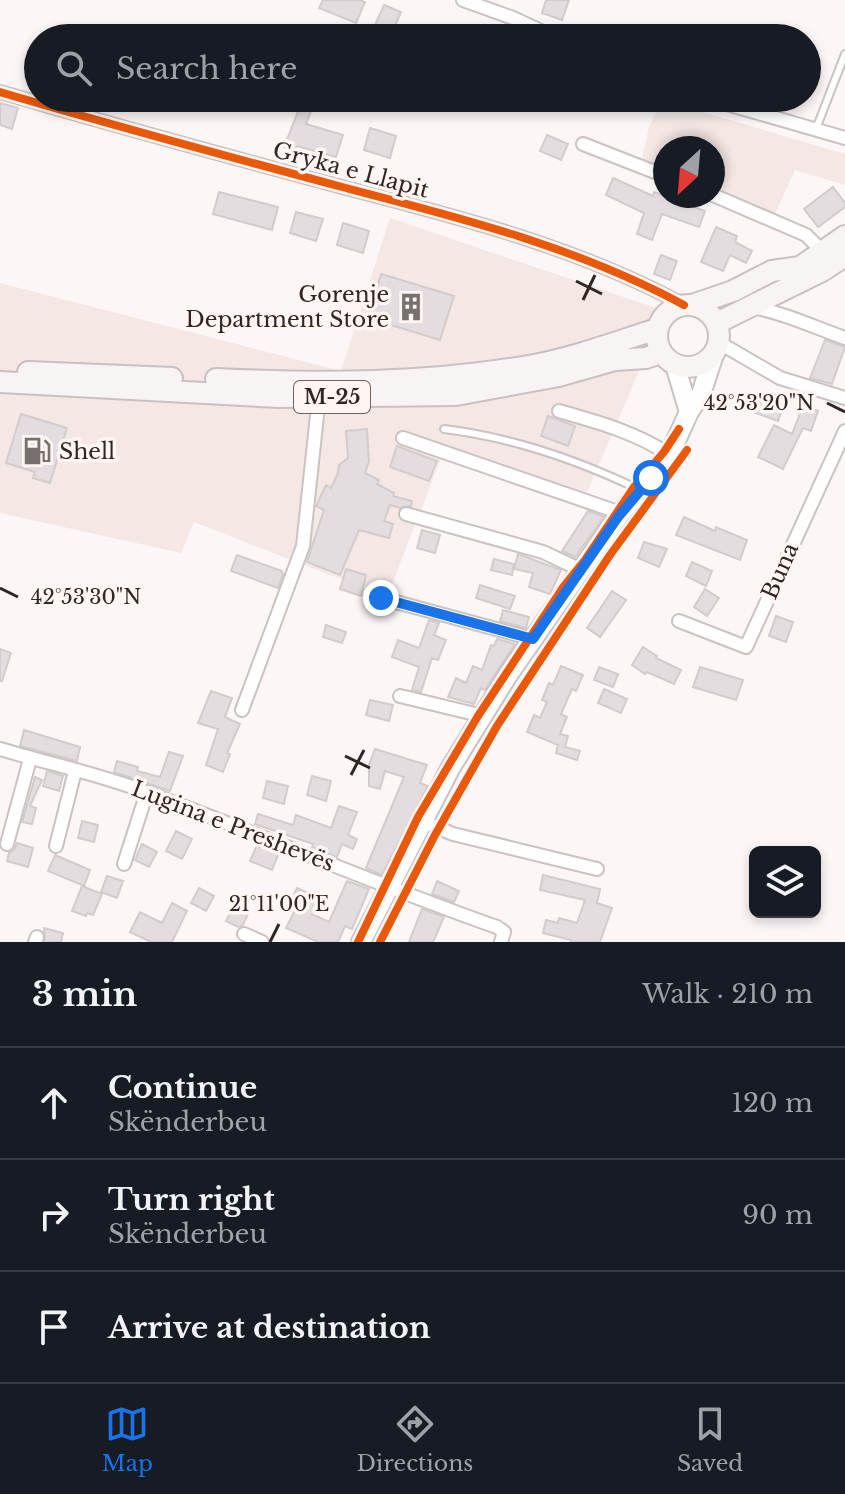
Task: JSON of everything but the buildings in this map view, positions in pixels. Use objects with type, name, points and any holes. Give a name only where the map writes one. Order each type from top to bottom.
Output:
[{"type":"main road","points":[[667,359],[693,367],[702,364],[709,358],[718,333],[752,307],[839,257],[845,236]]},
{"type":"main road","points":[[689,412],[657,329],[670,311],[733,291],[772,271],[839,257]]},
{"type":"main road","points":[[361,942],[451,767],[533,639],[618,517],[668,454],[701,394],[718,333],[706,310],[688,305]]},
{"type":"main road","name":"M-25","points":[[0,372],[364,383],[480,373],[536,364],[583,353],[657,329]]},
{"type":"main road","name":"M-25","points":[[0,382],[72,388],[319,397],[456,395],[559,376],[615,360],[667,359]]},
{"type":"street","points":[[463,0],[526,24]]},
{"type":"street","name":"Gryka e Llapit","points":[[0,92],[24,99]]},
{"type":"street","name":"Gryka e Llapit","points":[[67,112],[523,237],[632,279],[688,305]]},
{"type":"street","points":[[753,112],[845,138]]},
{"type":"street","points":[[583,144],[653,171]]},
{"type":"street","points":[[725,200],[806,235],[839,257]]},
{"type":"street","points":[[752,307],[776,311],[845,338]]},
{"type":"street","points":[[718,333],[780,378],[845,398]]},
{"type":"street","points":[[242,710],[303,546],[319,397]]},
{"type":"street","points":[[559,411],[613,427],[668,454]]},
{"type":"street","name":"Buna","points":[[679,621],[746,647],[845,431]]},
{"type":"street","points":[[403,438],[612,510],[618,517]]},
{"type":"street","points":[[406,514],[523,545],[581,570]]},
{"type":"street","points":[[381,598],[533,639]]},
{"type":"street","points":[[400,696],[475,714],[481,719]]},
{"type":"street","name":"Lugina e Preshevës","points":[[0,749],[147,792],[389,888],[497,927],[504,932],[501,942]]},
{"type":"street","points":[[7,844],[30,759]]},
{"type":"street","points":[[56,846],[75,771]]},
{"type":"street","points":[[124,864],[147,792]]},
{"type":"street","points":[[424,822],[453,834],[597,869]]},
{"type":"street","points":[[244,934],[262,942]]},
{"type":"lane","points":[[816,131],[845,54]]},
{"type":"lane","points":[[444,429],[491,435],[606,474],[639,489]]},
{"type":"shaded area","points":[[656,112],[703,112],[845,154],[845,185],[795,170],[775,214],[725,195],[725,136],[653,136],[653,168],[641,164],[649,127]]},
{"type":"shaded area","points":[[390,218],[665,311],[584,499],[444,451],[388,594],[194,522],[181,553],[0,513],[0,283],[341,371]]},
{"type":"cycle path","points":[[0,92],[24,99]]},
{"type":"cycle path","points":[[71,112],[519,236],[603,267],[684,305]]},
{"type":"cycle path","points":[[358,942],[418,817],[478,716],[564,586],[679,429]]},
{"type":"cycle path","points":[[380,942],[435,835],[497,726],[610,555],[687,450]]},
{"type":"place","name":"Gorenje Department Store","points":[[411,307]]},
{"type":"place","name":"Shell","points":[[37,451]]},
{"type":"route","points":[[381,598],[533,639],[618,517],[651,478]]}]
